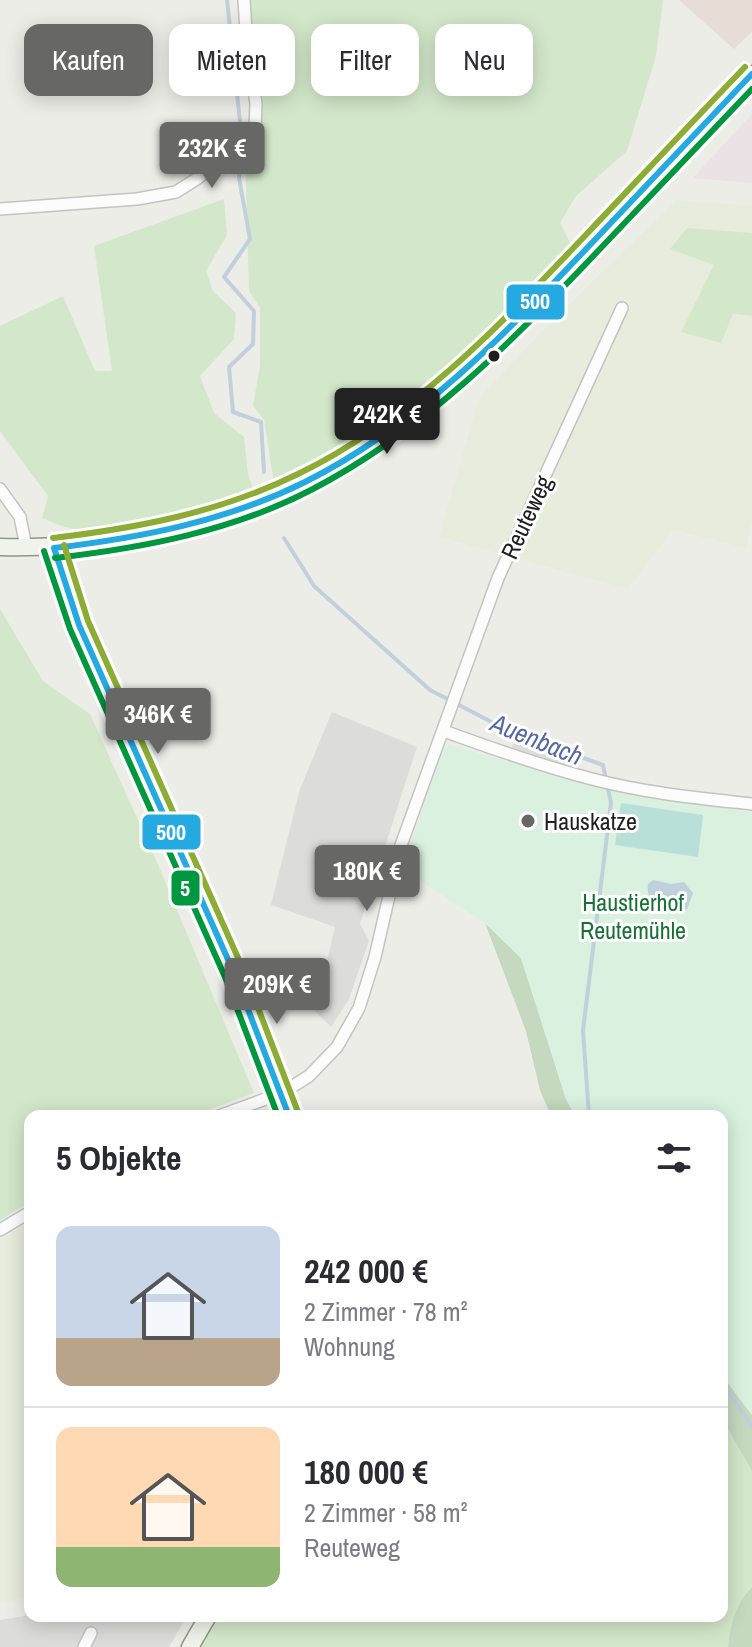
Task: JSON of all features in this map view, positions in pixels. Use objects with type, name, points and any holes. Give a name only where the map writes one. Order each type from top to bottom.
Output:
[{"type":"main road","points":[[0,547],[54,548],[119,541],[217,517],[336,466],[388,432],[514,325],[752,74]]},
{"type":"main road","points":[[54,548],[79,625],[234,973],[287,1110]]},
{"type":"main road","points":[[190,1647],[205,1622]]},
{"type":"street","points":[[0,209],[137,199],[176,192],[247,140],[255,127],[256,104],[244,0]]},
{"type":"street","name":"Reuteweg","points":[[235,1110],[282,1093],[309,1076],[337,1047],[359,1008],[375,957],[400,848],[498,578],[596,371],[622,308]]},
{"type":"street","points":[[0,489],[20,517],[26,547]]},
{"type":"street","points":[[444,731],[522,760],[594,780],[752,804]]},
{"type":"street","points":[[0,1230],[24,1216]]},
{"type":"street","points":[[84,1647],[91,1633]]},
{"type":"shaded area","points":[[679,0],[752,0],[752,32],[734,49]]},
{"type":"shaded area","points":[[750,116],[752,183],[693,178]]},
{"type":"shaded area","points":[[676,200],[752,206],[752,521],[746,548],[673,530],[628,589],[439,537],[479,398],[541,332]]},
{"type":"shaded area","points":[[332,712],[417,747],[360,924],[369,941],[349,999],[331,1027],[315,1011],[335,927],[271,905],[300,789]]},
{"type":"shaded area","points":[[515,740],[574,760],[571,768],[511,749]]},
{"type":"shaded area","points":[[621,803],[703,815],[698,857],[615,845]]},
{"type":"shaded area","points":[[653,880],[671,884],[684,882],[693,893],[687,909],[666,909],[654,903],[648,892],[648,884]]},
{"type":"shaded area","points":[[24,1225],[24,1598],[0,1603],[0,1239]]},
{"type":"shaded area","points":[[24,1616],[24,1622],[184,1622],[169,1647],[0,1647],[0,1620]]},
{"type":"green space","points":[[248,0],[663,0],[656,56],[627,151],[576,196],[560,223],[573,248],[470,348],[397,410],[358,438],[274,483],[264,420],[253,406],[260,365],[260,308],[249,291],[245,154],[262,127],[258,96],[295,96],[295,24],[249,24]]},
{"type":"green space","points":[[224,199],[227,235],[206,271],[213,291],[236,313],[234,339],[200,376],[214,413],[244,437],[253,489],[160,519],[108,529],[65,527],[42,518],[48,496],[0,431],[0,326],[63,296],[95,371],[112,371],[94,246]]},
{"type":"green space","points":[[687,228],[752,233],[752,316],[733,314],[721,343],[681,332],[714,265],[670,249]]},
{"type":"green space","points":[[0,609],[43,681],[90,714],[156,860],[254,1093],[208,1110],[24,1110],[24,1206],[0,1220]]},
{"type":"green space","name":"Haustierhof Reutemühle","points":[[449,745],[629,795],[752,812],[752,1415],[728,1383],[728,1110],[572,1110],[521,958],[485,923],[402,869],[439,760]]},
{"type":"green space","points":[[485,923],[521,958],[566,1099],[572,1110],[548,1110],[540,1090],[526,1031]]},
{"type":"green space","points":[[728,1383],[752,1415],[752,1471],[728,1429]]},
{"type":"green space","points":[[728,1429],[752,1471],[752,1587],[735,1615],[728,1647],[198,1647],[213,1622],[728,1622]]},
{"type":"green space","points":[[752,1587],[752,1647],[728,1647],[735,1615]]},
{"type":"waterway","name":"Auenbach","points":[[227,0],[241,131]]},
{"type":"waterway","name":"Auenbach","points":[[240,160],[239,178],[250,239],[224,277],[254,311],[253,344],[229,367],[233,412],[261,422],[264,472]]},
{"type":"waterway","name":"Auenbach","points":[[284,538],[314,586],[430,690],[513,733],[603,765],[611,803],[583,1030],[589,1110]]},
{"type":"waterway","name":"Auenbach","points":[[728,1389],[752,1427]]},
{"type":"transit line","points":[[53,538],[148,523],[239,499],[298,474],[378,427],[485,338],[745,67]]},
{"type":"transit line","name":"500","points":[[54,548],[151,533],[245,507],[305,482],[385,434],[457,376],[525,313],[752,74]]},
{"type":"transit line","name":"5","points":[[55,558],[154,543],[250,517],[311,490],[391,441],[464,383],[533,319],[752,89]]},
{"type":"transit line","points":[[64,545],[88,621],[243,969],[297,1110]]},
{"type":"transit line","name":"500","points":[[54,548],[79,625],[234,973],[287,1110]]},
{"type":"transit line","name":"5","points":[[44,551],[70,629],[225,977],[276,1110]]},
{"type":"place","name":"Hauskatze","points":[[528,821]]}]
